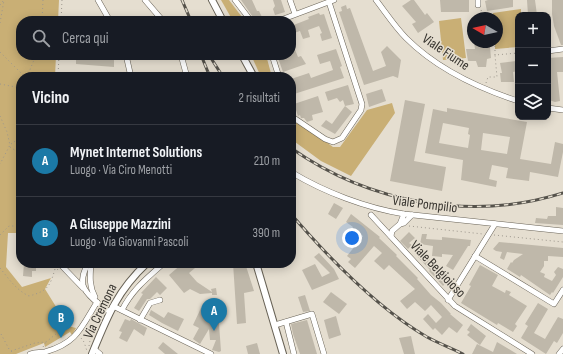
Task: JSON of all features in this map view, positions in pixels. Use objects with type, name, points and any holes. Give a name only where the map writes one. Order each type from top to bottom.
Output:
[{"type":"main road","points":[[212,0],[220,16]]},
{"type":"main road","points":[[245,60],[251,72]]},
{"type":"main road","name":"Via Cremona","points":[[91,352],[112,306],[126,285],[142,268]]},
{"type":"main road","points":[[258,268],[283,354]]},
{"type":"street","points":[[98,0],[107,16]]},
{"type":"street","points":[[145,0],[159,16]]},
{"type":"street","points":[[235,0],[247,16]]},
{"type":"street","points":[[290,0],[295,14]]},
{"type":"street","name":"Viale Fiume","points":[[376,0],[397,29],[428,57],[475,85],[515,100]]},
{"type":"street","points":[[290,16],[332,1],[362,104],[361,110],[342,138],[332,142],[296,119]]},
{"type":"street","points":[[551,50],[563,49]]},
{"type":"street","points":[[127,60],[130,72]]},
{"type":"street","points":[[182,60],[186,72]]},
{"type":"street","points":[[274,60],[277,72]]},
{"type":"street","points":[[551,108],[563,110]]},
{"type":"street","name":"Viale Pompilio","points":[[296,175],[344,198],[381,210],[412,215],[563,231]]},
{"type":"street","name":"Viale Belgioioso","points":[[400,224],[404,214]]},
{"type":"street","name":"Viale Belgioioso","points":[[391,233],[412,215]]},
{"type":"street","name":"Viale Belgioioso","points":[[371,216],[391,233],[448,300],[532,354]]},
{"type":"street","points":[[448,300],[495,224]]},
{"type":"street","points":[[475,256],[554,304],[563,290]]},
{"type":"street","points":[[63,268],[86,292],[110,312]]},
{"type":"street","points":[[86,268],[83,274],[83,283],[86,292]]},
{"type":"street","points":[[91,268],[90,289],[97,302]]},
{"type":"street","points":[[122,310],[128,298],[139,285],[158,268]]},
{"type":"street","points":[[140,320],[150,303],[160,300]]},
{"type":"street","points":[[30,354],[36,352],[42,353],[69,342],[78,333],[97,302]]},
{"type":"street","points":[[112,306],[211,354]]},
{"type":"street","points":[[275,325],[312,314],[324,354]]},
{"type":"street","points":[[286,322],[294,354]]},
{"type":"street","points":[[558,354],[563,350]]},
{"type":"street","points":[[91,352],[100,354]]},
{"type":"path","points":[[0,5],[4,0]]},
{"type":"path","points":[[0,23],[4,0]]},
{"type":"path","points":[[42,16],[43,0]]},
{"type":"path","points":[[61,16],[62,0]]},
{"type":"path","points":[[486,83],[488,77],[497,77],[495,48]]},
{"type":"path","points":[[0,52],[21,72]]},
{"type":"path","points":[[496,55],[515,53]]},
{"type":"path","points":[[28,72],[34,60]]},
{"type":"path","points":[[58,72],[59,60]]},
{"type":"path","points":[[482,82],[491,85]]},
{"type":"path","points":[[0,84],[16,87]]},
{"type":"path","points":[[0,116],[7,132],[10,145],[16,150]]},
{"type":"path","points":[[0,164],[10,145],[16,141]]},
{"type":"path","points":[[0,235],[9,226],[16,226]]},
{"type":"path","points":[[0,268],[22,293],[29,296],[43,291],[50,285],[56,268]]},
{"type":"path","points":[[89,344],[91,335],[90,321]]},
{"type":"path","points":[[43,346],[56,334],[64,331],[68,326]]},
{"type":"path","points":[[78,333],[91,352]]},
{"type":"path","points":[[1,334],[11,352],[14,354]]},
{"type":"path","points":[[11,352],[35,343],[46,342]]},
{"type":"shaded area","points":[[0,0],[59,0],[58,16],[16,16],[16,60],[56,60],[55,72],[16,72],[16,233],[8,233],[6,267],[22,287],[51,278],[45,289],[68,326],[76,328],[72,335],[70,332],[45,347],[44,343],[16,354],[0,354]]},
{"type":"shaded area","points":[[221,0],[229,0],[241,16],[230,16]]},
{"type":"shaded area","points":[[521,9],[521,12],[515,12],[515,47],[495,49],[503,48],[503,12],[500,12]]},
{"type":"shaded area","points":[[461,18],[466,58],[443,60],[439,21]]},
{"type":"shaded area","points":[[253,60],[267,60],[271,72],[259,72]]},
{"type":"shaded area","points":[[392,103],[395,113],[351,176],[321,161],[296,143],[296,122],[328,142],[333,147],[340,147],[367,110]]},
{"type":"building","points":[[241,0],[252,0],[257,11],[259,11],[262,16],[252,16]]},
{"type":"building","points":[[273,0],[281,0],[285,12],[275,15]]},
{"type":"building","points":[[411,0],[414,0],[425,15],[427,13],[434,22],[418,33],[412,24],[416,22],[402,6]]},
{"type":"building","points":[[440,0],[469,0],[469,12],[441,12]]},
{"type":"building","points":[[513,0],[513,7],[487,11],[485,1]]},
{"type":"building","points":[[527,0],[535,0],[537,12],[528,12]]},
{"type":"building","points":[[552,0],[563,0],[563,45],[561,45],[554,26]]},
{"type":"building","points":[[346,5],[347,9],[350,8],[373,71],[386,66],[381,52],[387,46],[401,60],[398,78],[393,76],[364,85],[339,12],[342,11],[341,7]]},
{"type":"building","points":[[319,13],[320,15],[324,14],[332,38],[322,41],[320,34],[322,33],[319,26],[308,30],[310,37],[303,39],[300,31],[296,32],[296,24],[309,19],[308,17]]},
{"type":"building","points":[[490,48],[491,58],[487,59],[486,67],[478,67],[476,61],[468,61],[466,49]]},
{"type":"building","points":[[336,49],[342,66],[340,67],[344,78],[296,93],[296,77],[309,73],[311,78],[333,70],[330,61],[320,64],[317,55]]},
{"type":"building","points":[[296,52],[298,57],[301,56],[306,64],[283,72],[279,60],[296,60]]},
{"type":"building","points":[[563,57],[563,72],[557,72],[560,101],[555,102],[551,101],[551,58]]},
{"type":"building","points":[[76,60],[114,60],[114,67],[76,64]]},
{"type":"building","points":[[515,61],[515,72],[513,72],[514,82],[501,82],[500,73],[502,73],[500,63]]},
{"type":"building","points":[[348,85],[354,104],[345,106],[343,100],[340,102],[337,98],[328,101],[325,92]]},
{"type":"building","points":[[382,89],[386,101],[369,107],[366,94]]},
{"type":"building","points":[[318,96],[323,112],[312,115],[313,120],[307,122],[304,118],[301,118],[300,115],[298,116],[296,103]]},
{"type":"building","points":[[405,100],[425,104],[414,161],[446,167],[442,191],[390,181]]},
{"type":"building","points":[[345,106],[352,112],[335,134],[321,126],[326,120],[332,124]]},
{"type":"building","points":[[447,108],[527,122],[520,159],[551,164],[555,142],[563,144],[558,177],[530,172],[529,181],[506,178],[508,168],[492,165],[489,179],[497,181],[496,187],[461,180],[463,160],[425,153],[433,109],[447,112]],"holes":[[[443,123],[469,128],[468,134],[470,135],[468,148],[439,143]],[[483,133],[510,137],[507,154],[481,150]]]},
{"type":"building","points":[[334,203],[343,208],[336,219],[328,214]]},
{"type":"building","points":[[556,207],[563,208],[563,225],[535,223],[536,218],[547,219],[548,216],[556,216]]},
{"type":"building","points":[[351,214],[380,237],[379,238],[418,278],[417,279],[431,295],[463,325],[457,333],[449,327],[442,335],[435,328],[433,330],[423,319],[428,314],[436,323],[442,317],[431,305],[425,311],[415,302],[407,309],[400,301],[415,289],[389,265],[384,270],[374,261],[382,253],[374,246],[355,268],[348,262],[351,259],[347,256],[363,236],[352,229],[353,227],[346,222]]},
{"type":"building","points":[[409,232],[415,238],[409,243],[412,245],[408,249],[400,241]]},
{"type":"building","points":[[422,234],[427,234],[426,239],[442,240],[442,237],[471,240],[470,246],[468,246],[453,270],[446,266],[453,255],[442,254],[442,257],[432,256],[433,246],[420,244]]},
{"type":"building","points":[[499,242],[563,248],[563,257],[548,256],[548,261],[544,261],[544,266],[540,272],[545,274],[544,277],[552,281],[556,275],[554,272],[558,267],[563,269],[563,277],[553,293],[552,292],[550,295],[521,275],[520,277],[507,269],[511,262],[512,263],[523,254],[507,252],[504,260],[500,258],[502,252],[493,249]]},
{"type":"building","points":[[422,251],[430,259],[428,261],[447,281],[443,286],[418,257]]},
{"type":"building","points":[[319,253],[334,269],[339,279],[312,290],[302,270],[315,264],[322,277],[330,273],[314,257]]},
{"type":"building","points":[[480,265],[498,275],[492,286],[505,293],[506,290],[511,292],[509,295],[527,306],[515,324],[517,326],[513,332],[498,323],[497,325],[461,303],[471,286],[469,285]]},
{"type":"building","points":[[24,268],[36,268],[36,271],[32,271],[32,277],[23,276]]},
{"type":"building","points":[[177,268],[195,268],[189,273],[197,282],[212,292],[211,289],[216,288],[217,295],[212,295],[212,293],[200,294],[190,289],[184,293],[169,275]]},
{"type":"building","points":[[233,268],[247,268],[254,291],[244,293],[246,323],[237,324]]},
{"type":"building","points":[[156,277],[167,288],[160,295],[157,292],[150,299],[147,299],[139,311],[134,308],[143,294],[141,293]]},
{"type":"building","points":[[331,292],[347,304],[339,314],[323,302]]},
{"type":"building","points":[[305,295],[310,311],[303,312],[298,297]]},
{"type":"building","points":[[538,303],[548,309],[534,333],[545,339],[558,317],[563,319],[563,333],[557,343],[554,341],[546,354],[521,338],[528,326],[525,324]]},
{"type":"building","points":[[201,308],[218,310],[221,351],[219,352],[212,350],[216,340],[210,340],[209,329],[200,344],[193,339],[199,328],[193,325]]},
{"type":"building","points":[[151,310],[164,318],[168,312],[184,319],[178,331],[149,315]]},
{"type":"building","points":[[336,316],[341,335],[329,339],[324,320]]},
{"type":"building","points":[[125,319],[130,321],[131,319],[147,328],[144,336],[134,329],[127,342],[119,338],[122,332],[119,331]]},
{"type":"building","points":[[307,320],[317,354],[300,354],[293,334],[291,324]]},
{"type":"building","points":[[471,324],[486,336],[480,345],[467,335],[470,332],[467,330]]},
{"type":"building","points":[[411,336],[415,354],[404,354],[399,338]]},
{"type":"building","points":[[163,342],[178,354],[165,354],[158,348]]},
{"type":"building","points":[[497,342],[517,354],[472,354],[477,344],[493,352]]},
{"type":"building","points":[[257,343],[260,354],[248,354],[246,346]]},
{"type":"railway","points":[[182,0],[189,16]]},
{"type":"railway","points":[[203,60],[208,72]]},
{"type":"railway","points":[[212,60],[220,72]]},
{"type":"railway","points":[[296,151],[321,167],[353,182],[387,194],[422,202],[457,206],[493,206],[528,202],[563,193]]},
{"type":"railway","points":[[296,220],[354,281],[390,312],[427,337],[463,354]]},
{"type":"place","name":"Mynet Internet Solutions","points":[[214,331]]},
{"type":"place","name":"A Giuseppe Mazzini","points":[[61,338]]}]
